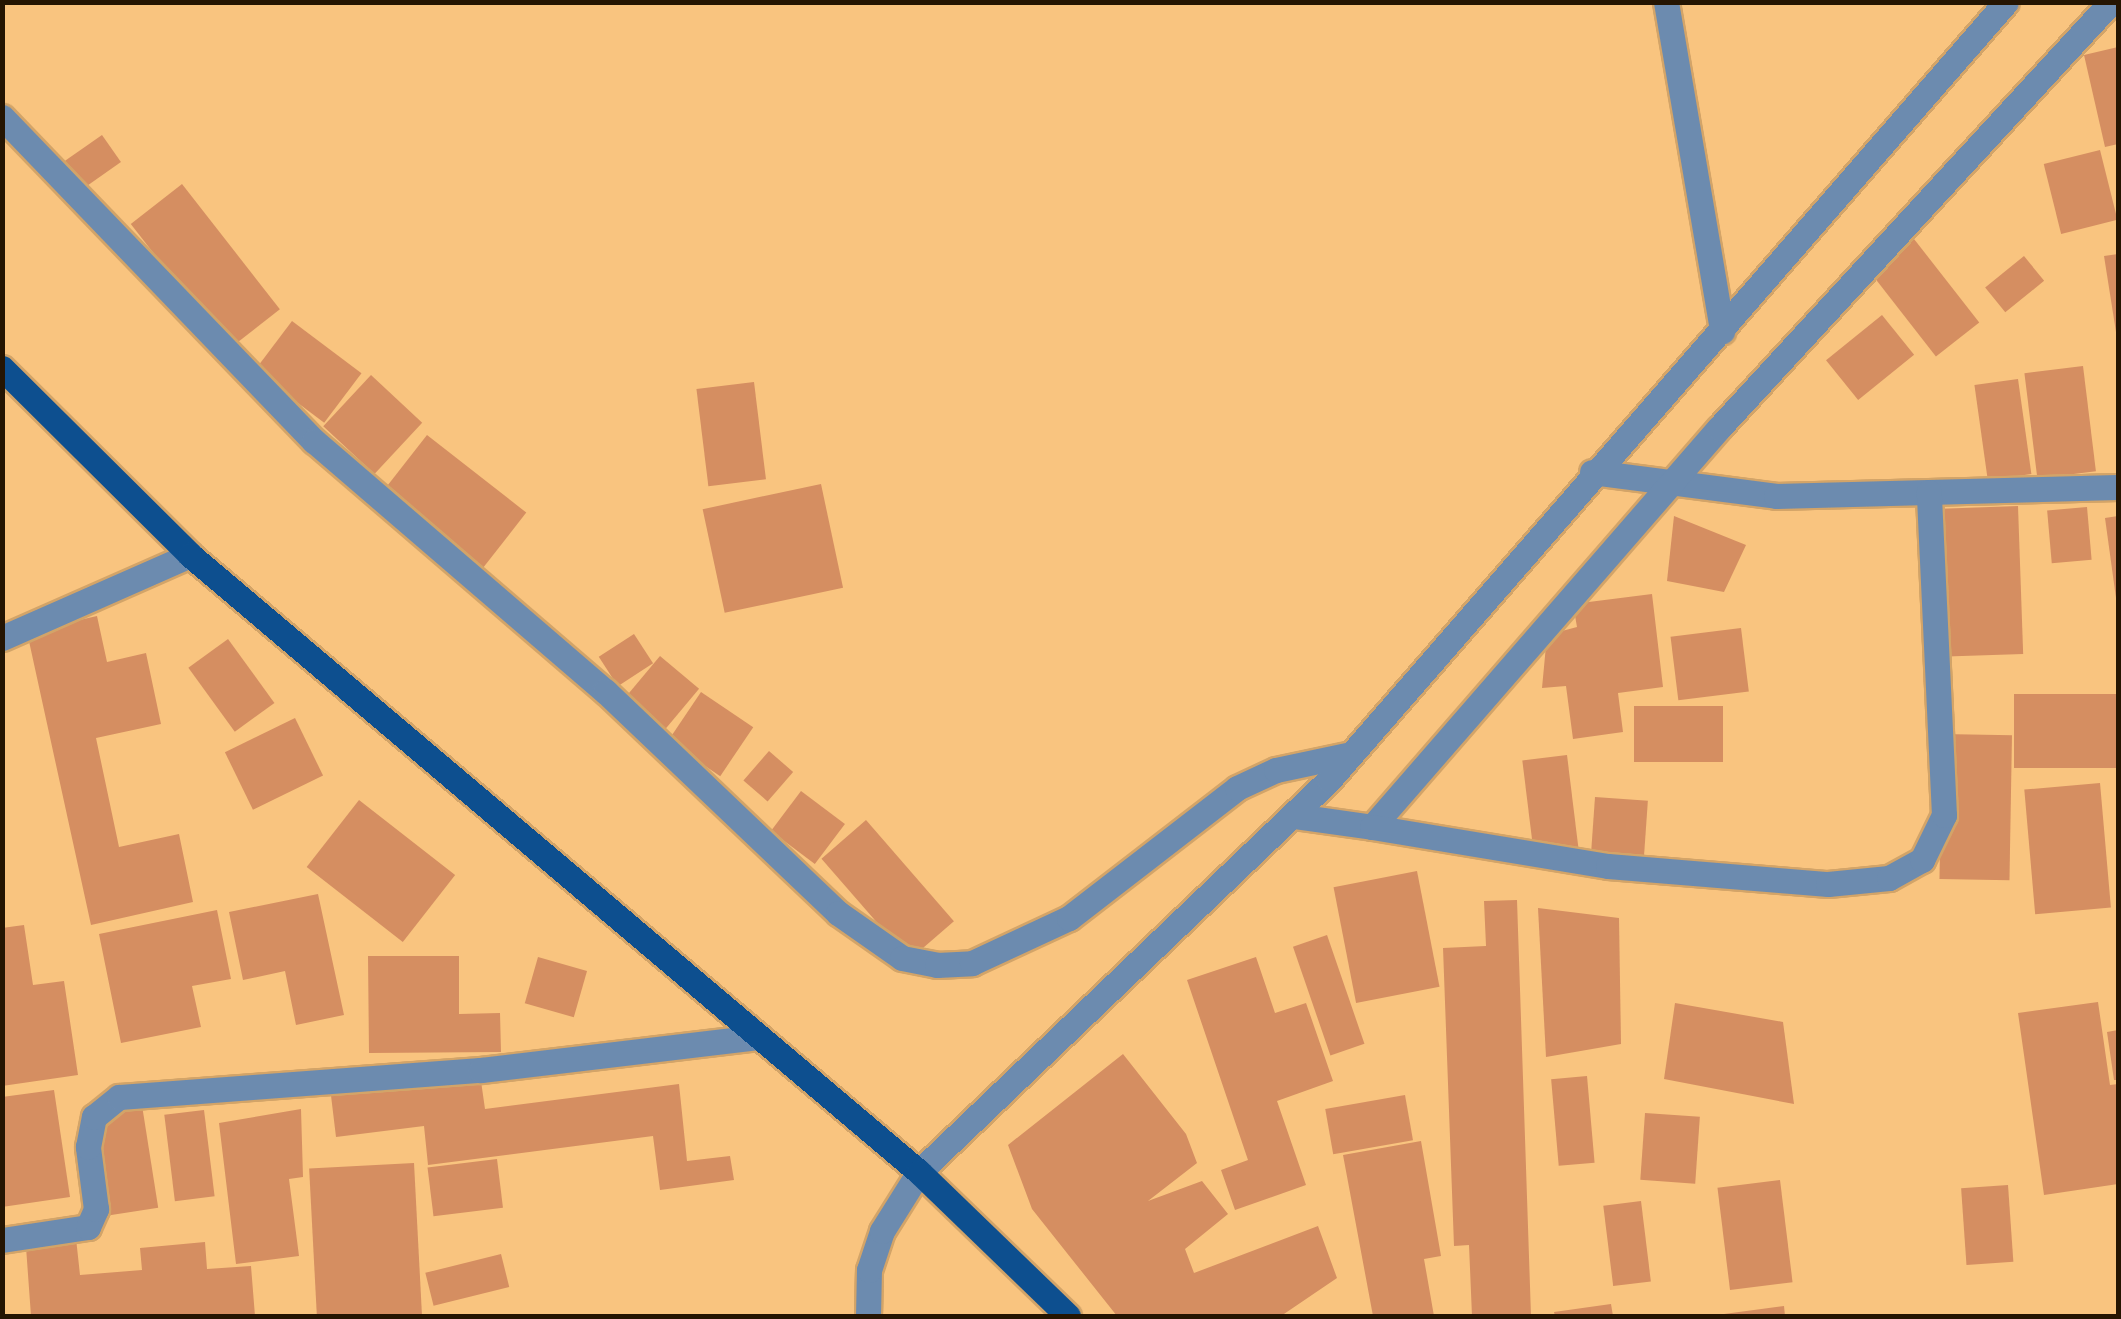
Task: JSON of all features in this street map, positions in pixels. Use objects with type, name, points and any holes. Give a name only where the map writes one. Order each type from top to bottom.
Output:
[{"type":"main road","points":[[2,368],[190,555],[919,1172],[1068,1316]]},
{"type":"street","points":[[1666,2],[1722,331]]},
{"type":"street","points":[[868,1316],[870,1270],[882,1231],[919,1172],[1296,816],[1592,472],[1722,331],[2006,2]]},
{"type":"street","points":[[1372,827],[1674,483],[2111,2]]},
{"type":"street","points":[[2,117],[314,441],[604,691],[838,912],[902,958],[972,963],[1069,918],[1237,788],[1276,770],[1352,754]]},
{"type":"street","points":[[1592,472],[1776,496],[2118,487]]},
{"type":"street","points":[[1296,816],[1608,866],[1811,883],[1889,878],[1922,860],[1944,815],[1928,492]]},
{"type":"street","points":[[2,638],[190,555]]},
{"type":"street","points":[[2,1240],[88,1227],[96,1208],[88,1147],[94,1116],[119,1097],[481,1070],[758,1037]]},
{"type":"building","points":[[2118,47],[2118,144],[2105,147],[2084,55]]},
{"type":"building","points":[[102,135],[121,162],[81,190],[62,163]]},
{"type":"building","points":[[2100,150],[2117,220],[2061,234],[2044,164]]},
{"type":"building","points":[[182,184],[280,309],[229,349],[131,224]]},
{"type":"building","points":[[1914,239],[1979,323],[1936,356],[1871,273]]},
{"type":"building","points":[[2118,254],[2118,332],[2116,332],[2104,256]]},
{"type":"building","points":[[2024,256],[2044,281],[2005,312],[1985,287]]},
{"type":"building","points":[[1882,315],[1914,355],[1858,400],[1826,360]]},
{"type":"building","points":[[292,321],[361,373],[324,423],[255,371]]},
{"type":"building","points":[[2083,366],[2096,471],[2037,478],[2024,373]]},
{"type":"building","points":[[371,375],[422,423],[374,474],[323,426]]},
{"type":"building","points":[[2018,379],[2031,474],[1988,480],[1974,385]]},
{"type":"building","points":[[754,382],[766,479],[708,486],[696,389]]},
{"type":"building","points":[[427,435],[526,513],[481,570],[382,493]]},
{"type":"building","points":[[821,484],[843,588],[725,613],[703,509]]},
{"type":"building","points":[[2018,506],[2023,654],[1939,657],[1934,509]]},
{"type":"building","points":[[2087,507],[2092,560],[2052,563],[2047,510]]},
{"type":"building","points":[[1674,516],[1746,545],[1724,592],[1667,581]]},
{"type":"building","points":[[2118,516],[2118,598],[2116,598],[2105,518]]},
{"type":"building","points":[[1652,594],[1663,687],[1618,693],[1623,732],[1573,739],[1566,686],[1542,688],[1547,635],[1577,627],[1573,604]]},
{"type":"building","points":[[97,616],[107,662],[146,653],[161,724],[96,738],[119,847],[179,834],[193,902],[91,925],[27,632]]},
{"type":"building","points":[[1741,628],[1749,692],[1678,700],[1671,637]]},
{"type":"building","points":[[634,634],[653,663],[618,686],[599,657]]},
{"type":"building","points":[[228,639],[274,703],[235,732],[188,668]]},
{"type":"building","points":[[660,656],[699,689],[664,731],[625,698]]},
{"type":"building","points":[[701,692],[753,727],[720,776],[668,741]]},
{"type":"building","points":[[2014,694],[2118,694],[2118,768],[2014,768]]},
{"type":"building","points":[[1634,706],[1723,706],[1723,762],[1634,762]]},
{"type":"building","points":[[295,718],[323,776],[253,810],[225,752]]},
{"type":"building","points":[[1942,734],[2012,735],[2009,880],[1939,879]]},
{"type":"building","points":[[769,751],[793,772],[768,801],[743,780]]},
{"type":"building","points":[[1567,755],[1580,857],[1535,863],[1522,760]]},
{"type":"building","points":[[2100,783],[2111,908],[2035,914],[2024,790]]},
{"type":"building","points":[[801,791],[845,824],[815,864],[771,831]]},
{"type":"building","points":[[1595,797],[1648,801],[1643,868],[1590,864]]},
{"type":"building","points":[[359,800],[455,875],[403,942],[307,867]]},
{"type":"building","points":[[866,820],[954,921],[909,960],[821,859]]},
{"type":"building","points":[[1417,871],[1440,987],[1356,1003],[1334,887]]},
{"type":"building","points":[[318,894],[344,1015],[296,1025],[285,971],[243,980],[229,912]]},
{"type":"building","points":[[1517,900],[1531,1316],[1472,1316],[1469,1245],[1454,1246],[1443,948],[1486,946],[1484,901]]},
{"type":"building","points":[[1538,908],[1619,918],[1621,1044],[1546,1057]]},
{"type":"building","points":[[217,910],[231,979],[192,986],[201,1027],[121,1043],[99,934]]},
{"type":"building","points":[[24,925],[33,985],[64,981],[78,1075],[2,1086],[2,928]]},
{"type":"building","points":[[1327,935],[1364,1044],[1330,1055],[1293,947]]},
{"type":"building","points":[[368,956],[459,956],[459,1014],[500,1013],[501,1052],[369,1053]]},
{"type":"building","points":[[538,957],[587,971],[574,1017],[525,1003]]},
{"type":"building","points":[[1256,957],[1275,1013],[1306,1003],[1333,1081],[1277,1101],[1306,1185],[1235,1210],[1221,1170],[1248,1160],[1187,980]]},
{"type":"building","points":[[2098,1002],[2110,1085],[2118,1084],[2118,1184],[2044,1195],[2018,1013]]},
{"type":"building","points":[[1675,1003],[1783,1022],[1794,1104],[1664,1079]]},
{"type":"building","points":[[2118,1030],[2118,1080],[2114,1080],[2107,1032]]},
{"type":"building","points":[[1123,1054],[1186,1134],[1197,1163],[1148,1201],[1202,1181],[1228,1214],[1185,1249],[1194,1273],[1318,1226],[1337,1278],[1281,1316],[1117,1316],[1032,1209],[1008,1145]]},
{"type":"building","points":[[478,1060],[485,1109],[679,1084],[687,1161],[730,1156],[734,1180],[660,1190],[653,1136],[428,1165],[424,1126],[336,1137],[329,1079]]},
{"type":"building","points":[[1587,1076],[1595,1163],[1559,1166],[1551,1079]]},
{"type":"building","points":[[54,1090],[70,1197],[2,1207],[2,1097]]},
{"type":"building","points":[[1405,1095],[1413,1140],[1333,1154],[1325,1109]]},
{"type":"building","points":[[141,1099],[158,1208],[105,1216],[88,1107]]},
{"type":"building","points":[[301,1109],[303,1177],[289,1179],[299,1256],[236,1264],[219,1123]]},
{"type":"building","points":[[204,1110],[215,1196],[175,1201],[164,1115]]},
{"type":"building","points":[[1645,1113],[1700,1117],[1695,1184],[1640,1180]]},
{"type":"building","points":[[1421,1141],[1441,1256],[1424,1259],[1434,1316],[1373,1316],[1343,1155]]},
{"type":"building","points":[[497,1159],[503,1208],[433,1216],[428,1168]]},
{"type":"building","points":[[414,1163],[422,1316],[317,1316],[309,1168]]},
{"type":"building","points":[[1780,1180],[1793,1282],[1730,1290],[1717,1188]]},
{"type":"building","points":[[2008,1185],[2013,1262],[1966,1265],[1961,1188]]},
{"type":"building","points":[[1641,1201],[1651,1281],[1613,1286],[1603,1206]]},
{"type":"building","points":[[75,1229],[80,1275],[142,1270],[140,1248],[205,1242],[207,1269],[251,1266],[255,1316],[31,1316],[25,1233]]},
{"type":"building","points":[[501,1254],[509,1287],[434,1306],[425,1273]]},
{"type":"building","points":[[1611,1304],[1613,1316],[1555,1316],[1554,1312]]},
{"type":"building","points":[[1784,1306],[1785,1316],[1724,1316],[1724,1314]]}]
